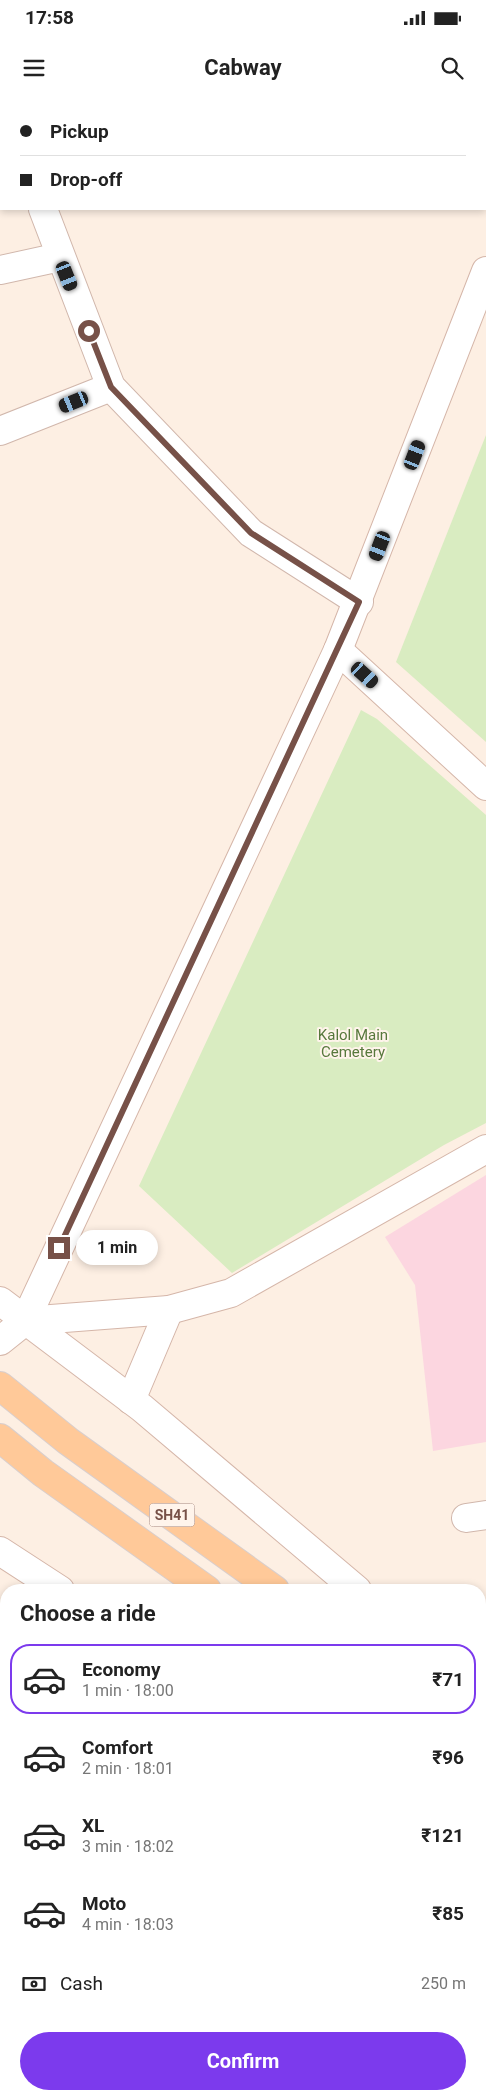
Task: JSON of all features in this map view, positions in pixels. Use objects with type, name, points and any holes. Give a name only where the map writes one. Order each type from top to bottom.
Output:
[{"type":"main road","name":"SH41","points":[[0,1386],[68,1441],[267,1584]]},
{"type":"main road","name":"SH41","points":[[0,1438],[43,1473],[199,1584]]},
{"type":"street","points":[[43,210],[111,387],[251,533],[359,602]]},
{"type":"street","points":[[0,270],[60,257]]},
{"type":"street","points":[[0,1341],[25,1320],[338,650],[359,602],[486,271]]},
{"type":"street","points":[[0,431],[111,387]]},
{"type":"street","points":[[338,650],[486,786]]},
{"type":"street","points":[[25,1320],[169,1310],[231,1293],[486,1149]]},
{"type":"street","points":[[0,1301],[131,1400],[351,1584]]},
{"type":"street","points":[[131,1400],[169,1310]]},
{"type":"street","points":[[0,1551],[51,1584]]},
{"type":"shaded area","points":[[486,1175],[486,1442],[433,1451],[415,1285],[385,1237]]},
{"type":"green space","points":[[486,435],[486,742],[396,662]]},
{"type":"green space","name":"Kalol Main Cemetery","points":[[361,710],[377,719],[486,815],[486,1123],[444,1145],[232,1273],[139,1186]]},
{"type":"route","points":[[59,1248],[359,602],[251,533],[111,387],[89,331]]}]
